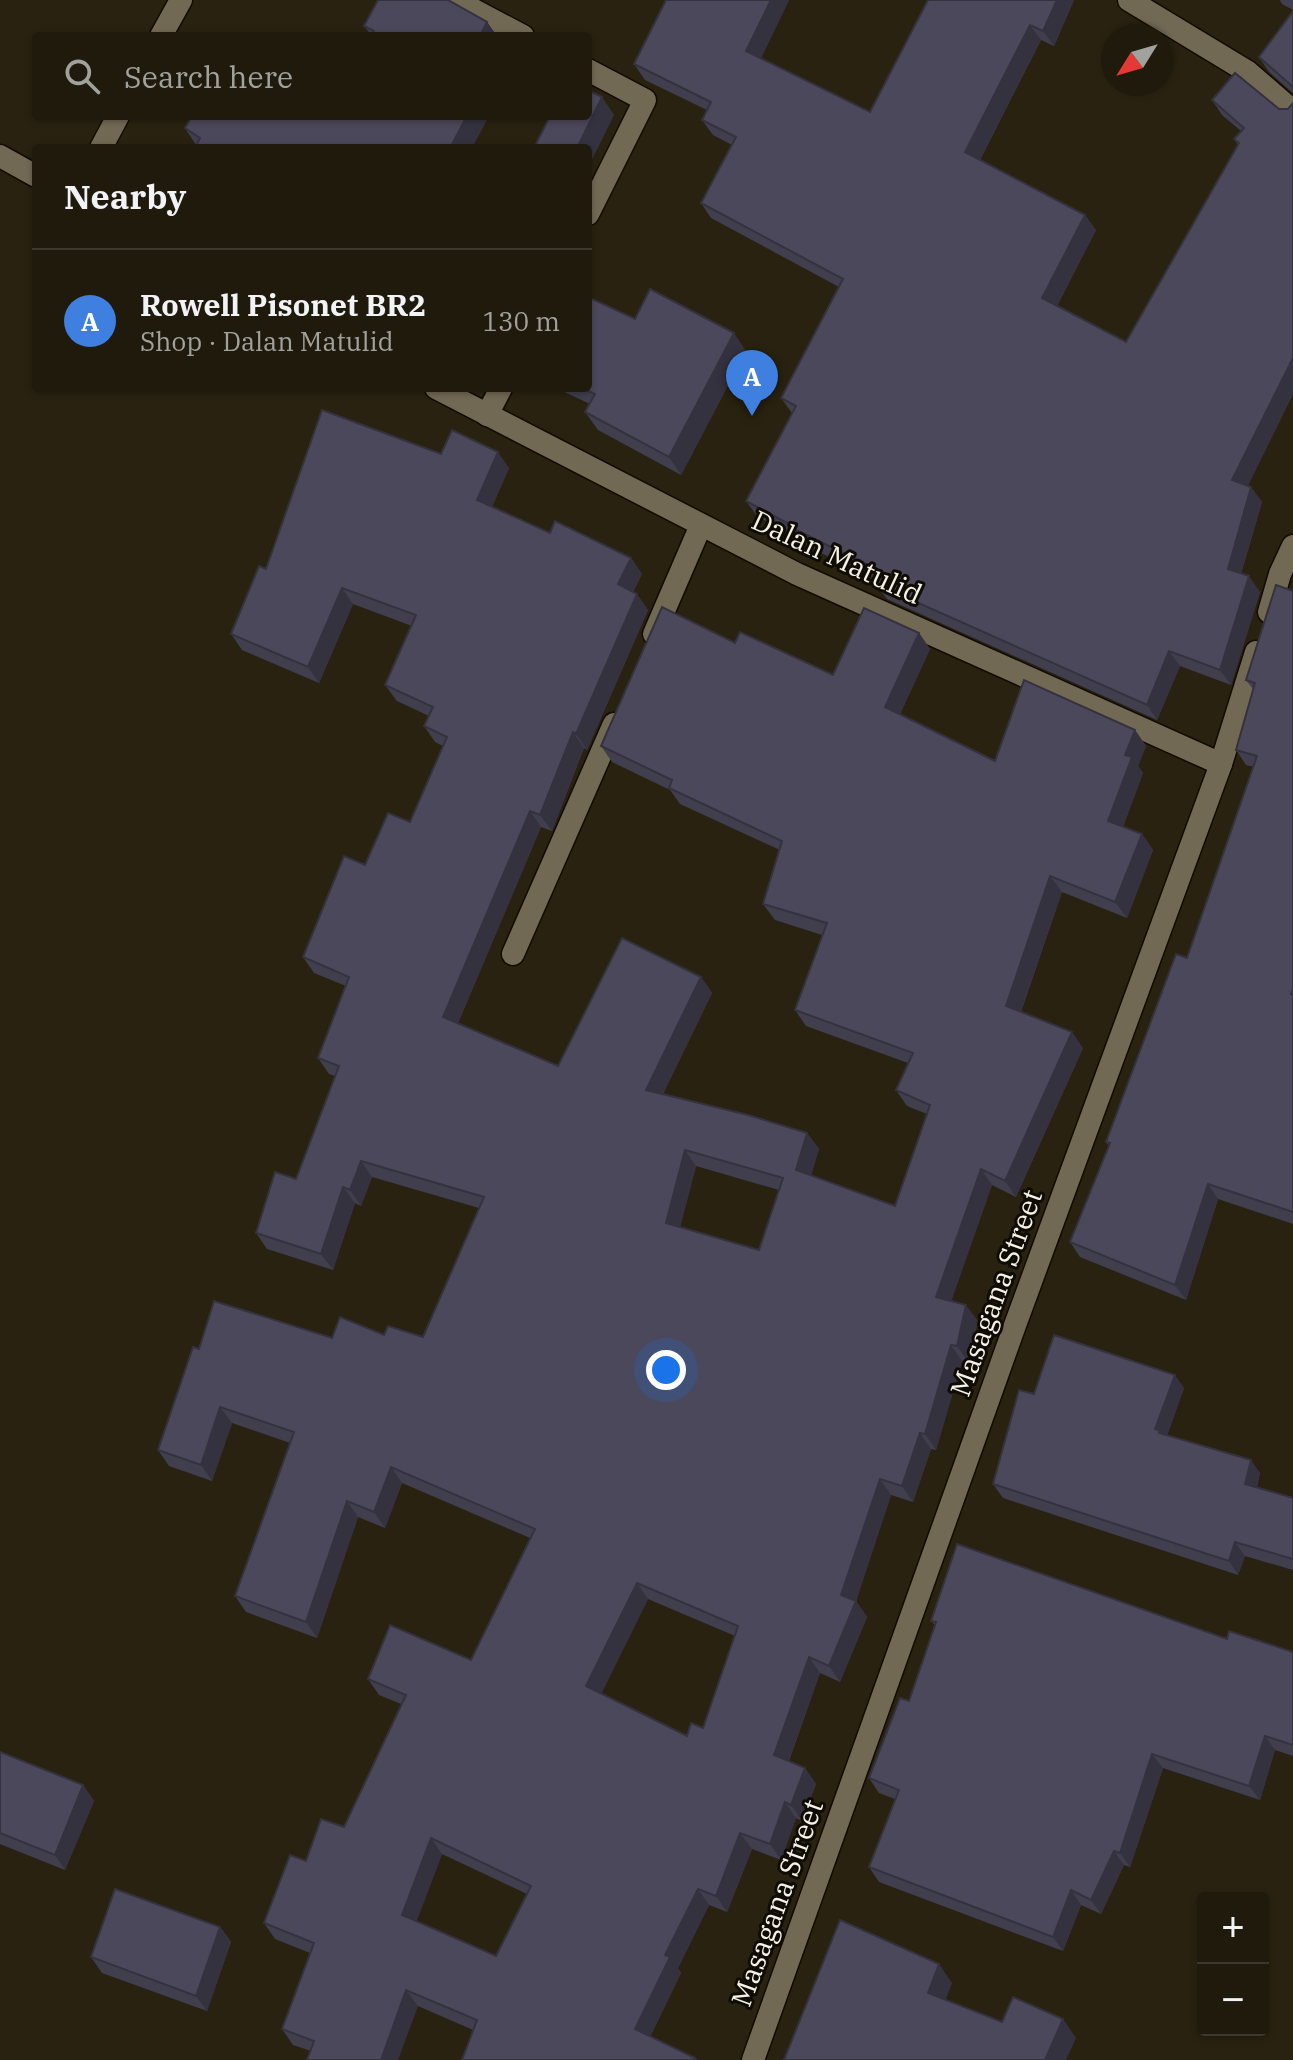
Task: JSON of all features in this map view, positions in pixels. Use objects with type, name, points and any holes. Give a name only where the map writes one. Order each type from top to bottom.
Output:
[{"type":"street","points":[[163,32],[181,0]]},
{"type":"street","points":[[455,0],[515,32]]},
{"type":"street","points":[[1129,0],[1248,72],[1293,111]]},
{"type":"street","points":[[592,72],[645,100],[592,206]]},
{"type":"street","points":[[103,144],[116,120]]},
{"type":"street","points":[[0,156],[32,174]]},
{"type":"street","name":"Dalan Matulid","points":[[444,392],[797,574],[1221,764]]},
{"type":"street","points":[[487,415],[499,392]]},
{"type":"street","points":[[645,654],[701,525]]},
{"type":"street","name":"Masagana Street","points":[[753,2060],[1014,1328],[1221,764],[1280,574],[1293,546]]},
{"type":"street","points":[[513,954],[620,711]]},
{"type":"building","points":[[378,0],[448,0],[487,22],[482,32],[374,32],[364,26]]},
{"type":"building","points":[[666,0],[771,0],[746,51],[870,112],[928,0],[1057,0],[1043,31],[1030,25],[965,152],[1085,215],[1042,298],[1126,342],[1239,143],[1234,139],[1244,128],[1212,100],[1235,73],[1279,109],[1288,109],[1293,103],[1293,358],[1232,480],[1251,487],[1228,569],[1249,576],[1220,670],[1169,651],[1147,705],[876,584],[882,572],[788,526],[746,501],[796,406],[781,398],[843,279],[701,203],[736,137],[702,120],[711,102],[634,64]]},
{"type":"building","points":[[1293,11],[1293,89],[1259,57]]},
{"type":"building","points":[[592,92],[602,97],[592,117]]},
{"type":"building","points":[[190,120],[465,120],[452,144],[197,144],[200,138],[185,128]]},
{"type":"building","points":[[548,120],[591,120],[579,144],[536,144]]},
{"type":"building","points":[[650,289],[734,333],[669,457],[585,412],[595,394],[590,392],[592,299],[635,319]]},
{"type":"building","points":[[322,410],[441,454],[452,430],[498,452],[477,500],[550,533],[555,521],[631,558],[618,584],[637,594],[576,734],[573,732],[540,815],[530,811],[443,1017],[558,1066],[622,938],[701,977],[646,1090],[807,1133],[796,1170],[895,1206],[930,1105],[896,1090],[913,1053],[795,1010],[827,923],[763,904],[782,841],[669,788],[672,780],[601,746],[662,607],[735,643],[740,632],[833,675],[864,608],[919,633],[885,707],[995,761],[1024,680],[1135,730],[1125,755],[1132,757],[1108,821],[1142,834],[1115,902],[1050,876],[1006,1006],[1072,1032],[1005,1181],[981,1169],[936,1297],[966,1305],[957,1346],[951,1345],[925,1434],[920,1433],[902,1486],[880,1479],[841,1595],[856,1601],[829,1666],[809,1657],[774,1755],[805,1768],[791,1805],[785,1802],[770,1844],[740,1833],[716,1896],[698,1889],[665,1955],[670,1957],[635,2029],[694,2060],[462,2060],[477,2020],[406,1990],[381,2060],[307,2060],[314,2041],[282,2029],[314,1943],[264,1923],[290,1855],[306,1861],[321,1819],[344,1827],[406,1695],[368,1679],[390,1625],[471,1660],[535,1529],[391,1467],[374,1512],[347,1501],[306,1622],[235,1596],[294,1432],[220,1407],[201,1465],[158,1450],[193,1347],[199,1349],[214,1301],[332,1338],[340,1317],[384,1335],[388,1326],[423,1337],[484,1197],[361,1161],[350,1190],[343,1187],[321,1254],[256,1233],[275,1172],[296,1179],[339,1066],[318,1058],[349,977],[303,957],[344,856],[365,865],[388,813],[410,822],[447,737],[424,726],[433,707],[385,685],[416,615],[342,588],[308,667],[231,634],[259,566],[266,569]],"holes":[[[685,1150],[783,1178],[759,1250],[666,1223]],[[637,1583],[738,1626],[703,1728],[691,1723],[687,1736],[586,1686]],[[431,1838],[531,1886],[496,1956],[402,1915]]]},
{"type":"building","points":[[1276,585],[1293,591],[1293,1212],[1208,1184],[1175,1285],[1070,1242],[1110,1143],[1106,1142],[1176,954],[1187,958],[1257,756],[1236,750],[1255,683],[1246,680]]},
{"type":"building","points":[[1054,1335],[1175,1375],[1155,1429],[1159,1433],[1251,1460],[1245,1484],[1293,1498],[1293,1559],[1235,1542],[1229,1561],[993,1484],[1019,1390],[1034,1394]]},
{"type":"building","points":[[957,1544],[1227,1639],[1229,1631],[1293,1652],[1293,1745],[1265,1736],[1249,1786],[1152,1754],[1120,1853],[1114,1851],[1091,1900],[1071,1890],[1053,1937],[869,1867],[899,1790],[869,1778],[900,1698],[909,1701],[936,1622],[931,1621]]},
{"type":"building","points":[[0,1752],[83,1785],[55,1855],[0,1833]]},
{"type":"building","points":[[115,1889],[220,1927],[196,1996],[91,1957]]},
{"type":"building","points":[[840,1920],[939,1964],[928,1993],[1002,2022],[1013,1997],[1063,2019],[1045,2060],[784,2060]]},
{"type":"place","name":"Rowell Pisonet BR2","points":[[752,416]]}]
